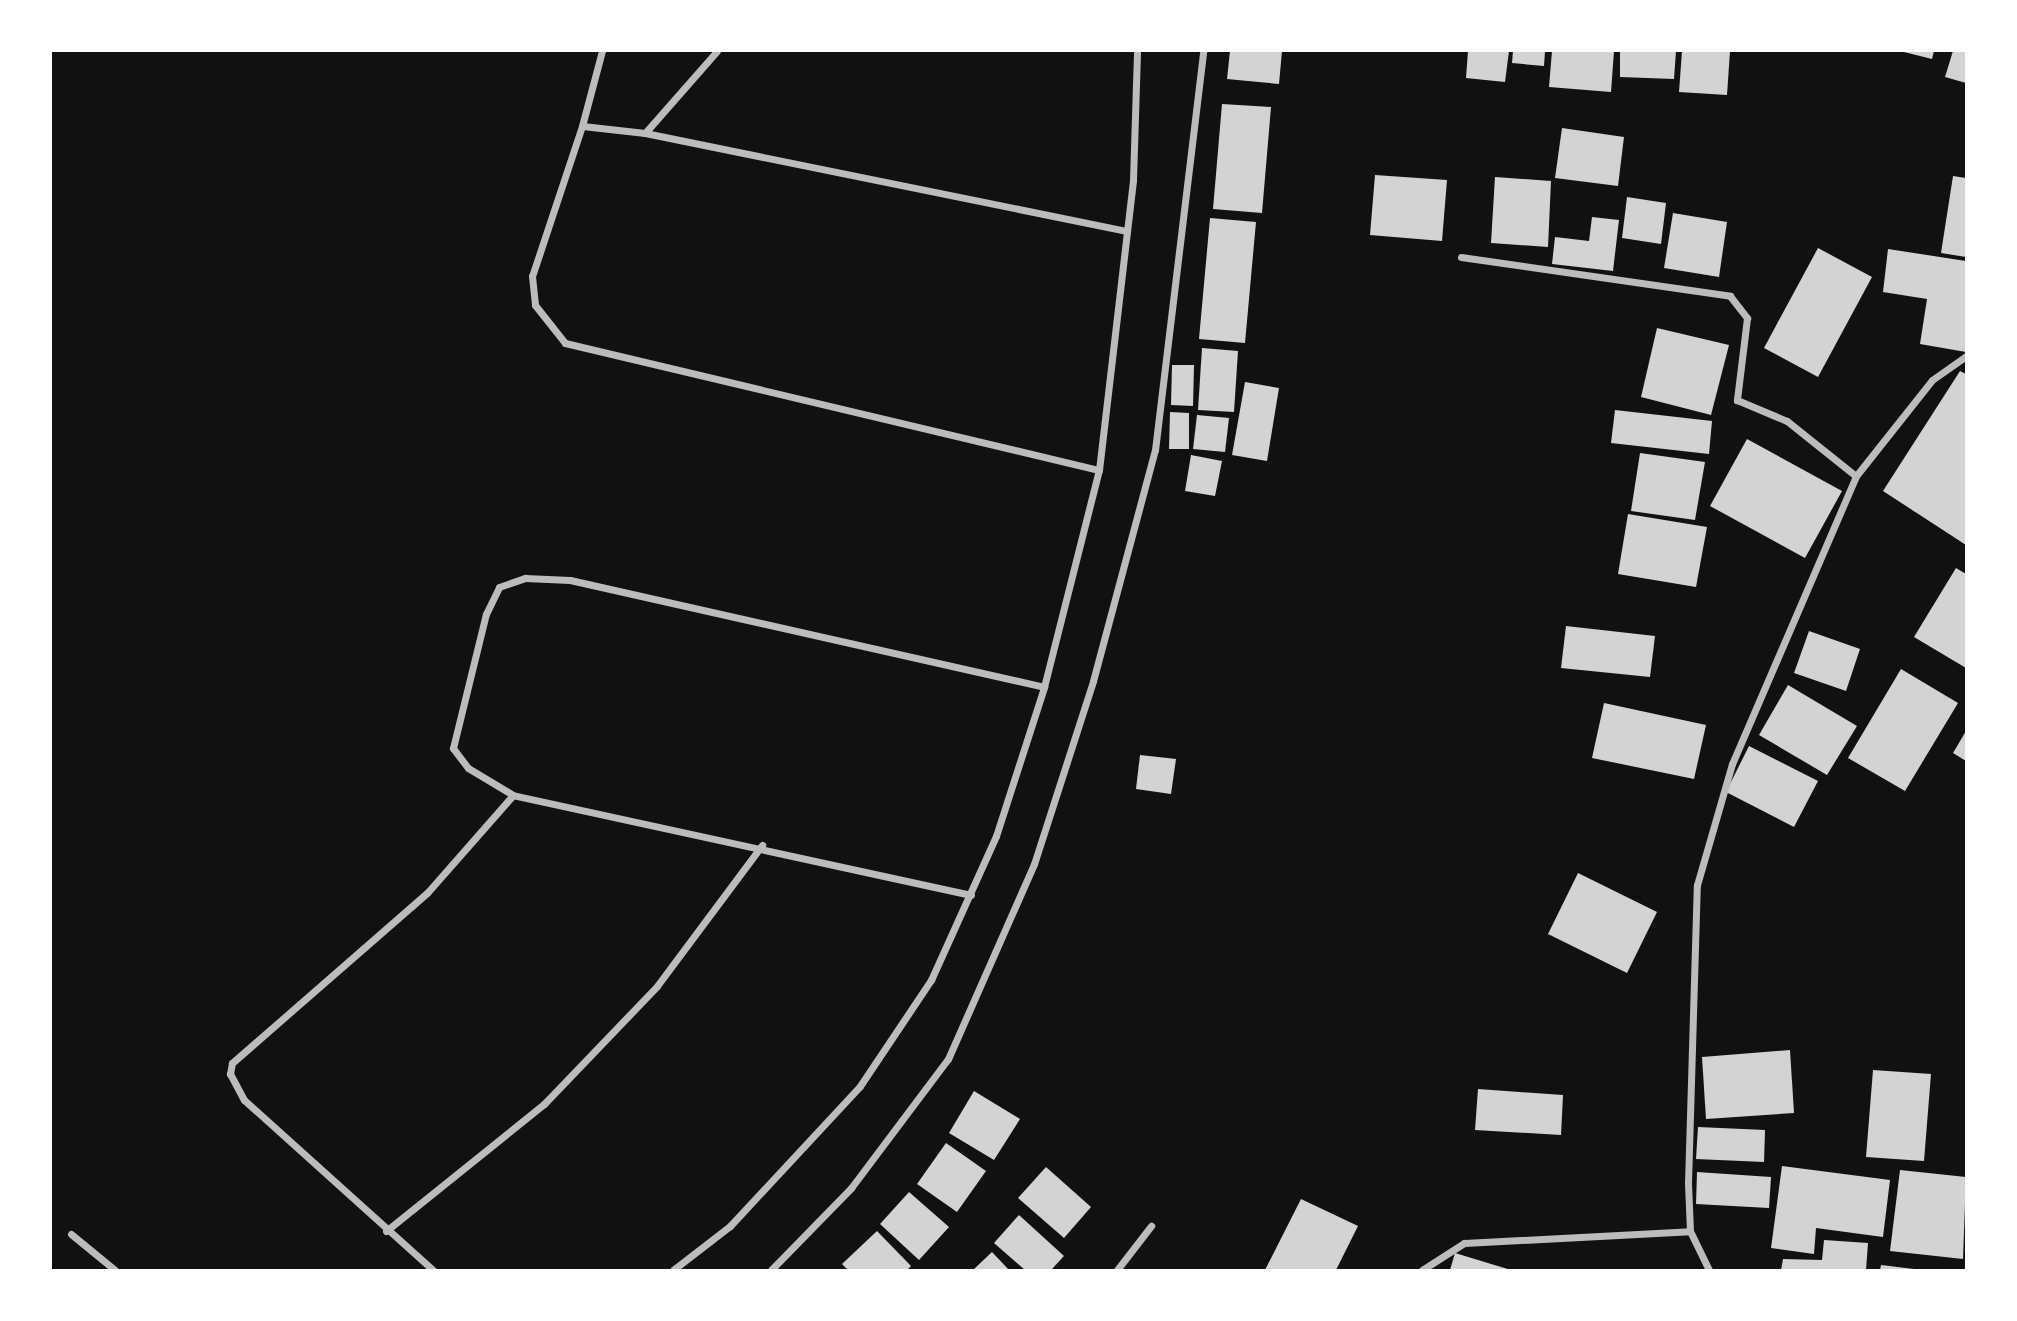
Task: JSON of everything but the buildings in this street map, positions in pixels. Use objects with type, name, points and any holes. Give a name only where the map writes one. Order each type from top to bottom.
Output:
[{"type":"street","points":[[602,51],[582,126],[532,276],[535,305],[565,343],[1099,470]]},
{"type":"street","points":[[645,133],[717,51]]},
{"type":"street","points":[[673,1270],[730,1226],[860,1086],[931,980],[971,895],[1044,687],[1099,470],[1127,230],[1137,51]]},
{"type":"street","points":[[771,1270],[851,1188],[948,1059],[1034,864],[1093,681],[1155,450],[1203,51]]},
{"type":"street","points":[[582,126],[645,133],[1127,230]]},
{"type":"street","points":[[1461,257],[1730,296],[1747,318],[1737,400],[1787,421],[1856,475]]},
{"type":"street","points":[[1709,1270],[1690,1231],[1697,886],[1732,764],[1856,475],[1933,380],[1966,356]]},
{"type":"street","points":[[971,895],[762,845],[513,795],[468,768],[453,748],[486,614],[499,587],[525,578],[570,580],[1044,687]]},
{"type":"street","points":[[433,1270],[386,1231],[244,1101],[232,1086],[232,1063],[427,892],[513,795]]},
{"type":"street","points":[[386,1231],[544,1104],[657,986],[762,845]]},
{"type":"street","points":[[1117,1270],[1152,1226]]},
{"type":"street","points":[[1422,1270],[1464,1243],[1690,1231]]},
{"type":"street","points":[[71,1234],[115,1270]]}]
